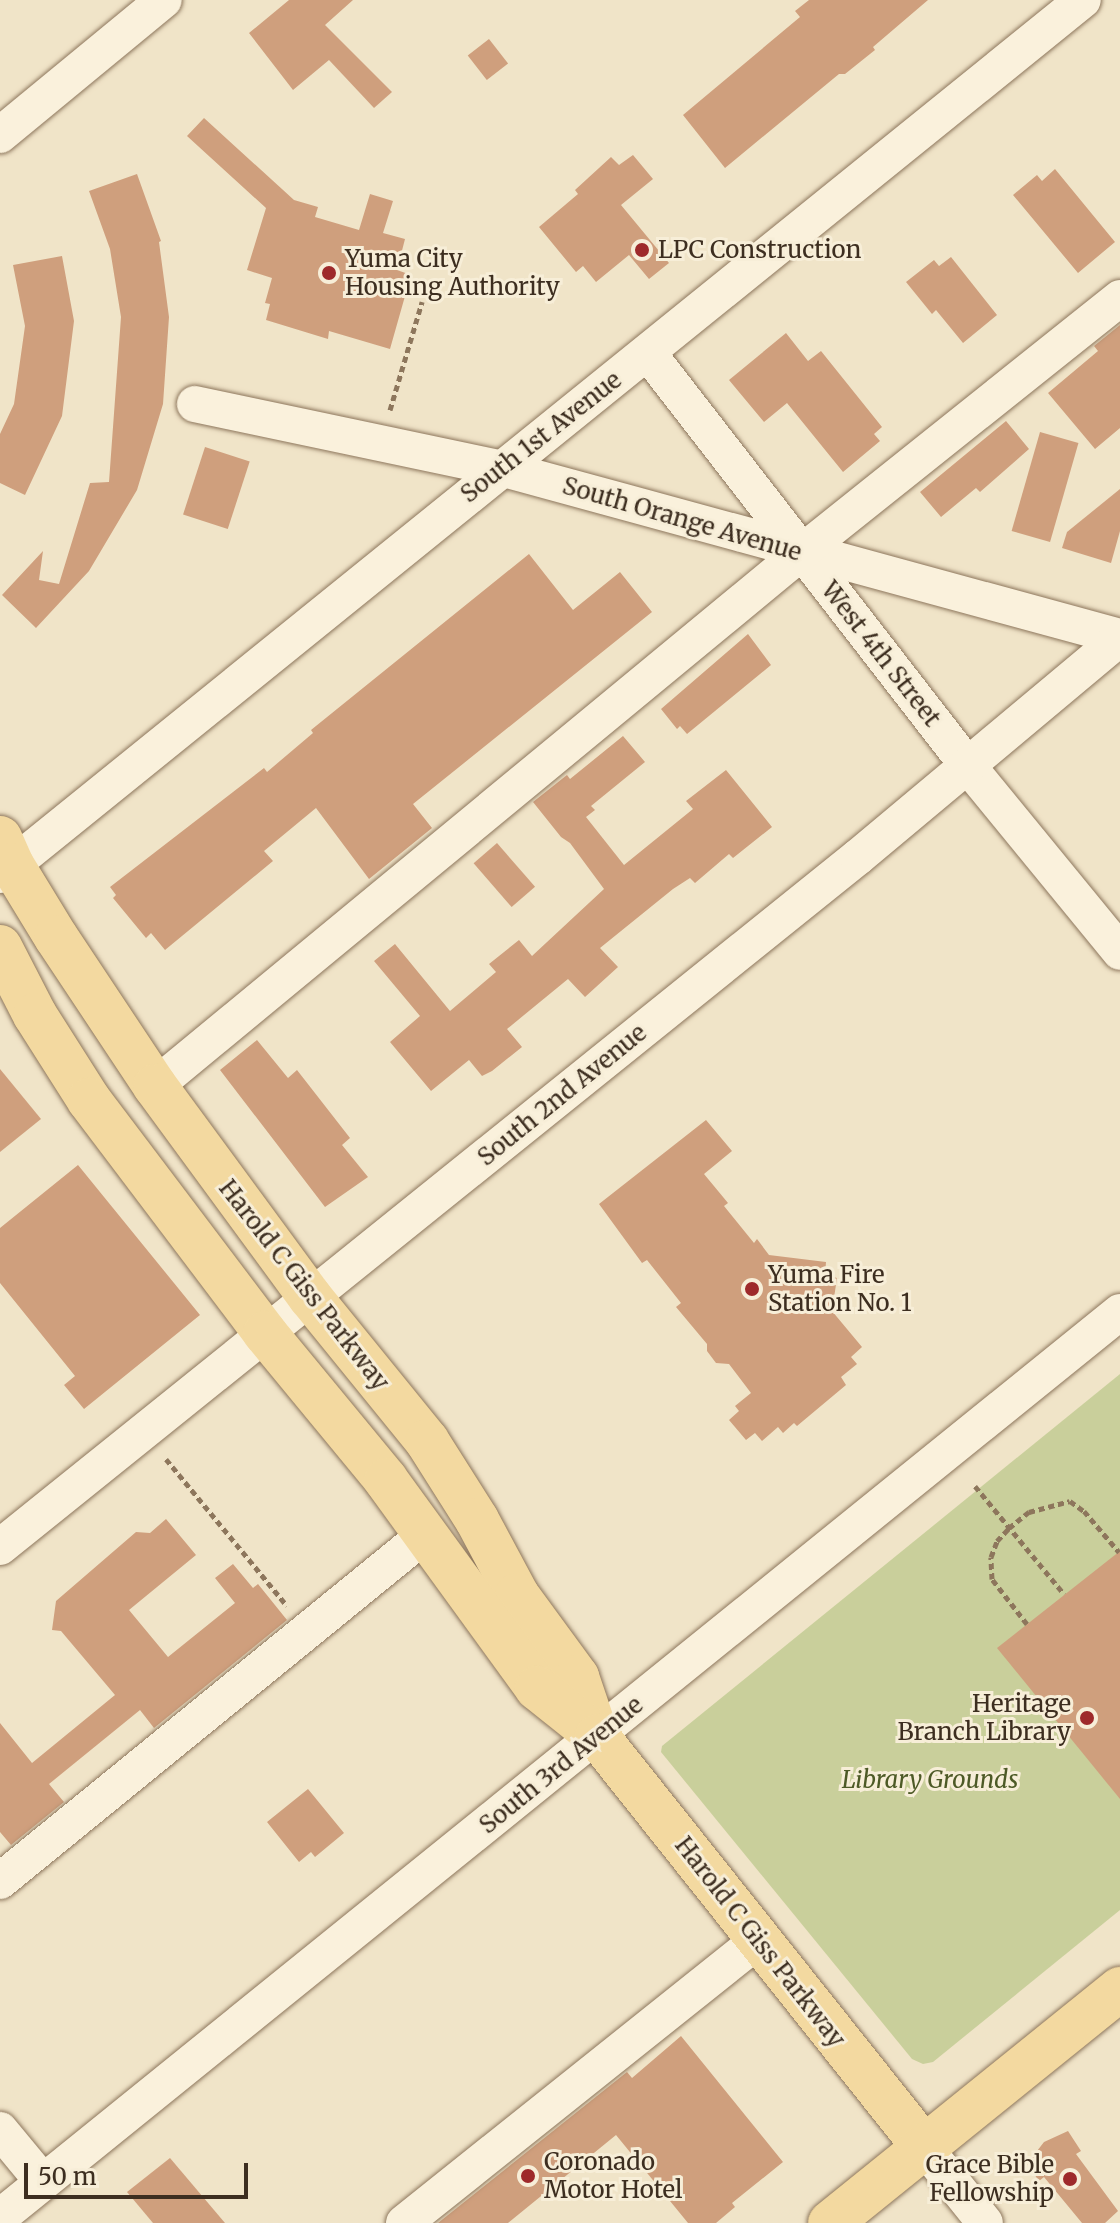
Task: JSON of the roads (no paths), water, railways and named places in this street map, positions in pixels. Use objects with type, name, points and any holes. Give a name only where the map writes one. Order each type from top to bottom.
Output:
[{"type":"main road","name":"Harold C Giss Parkway","points":[[4,859],[155,1086],[310,1297],[427,1441],[477,1520],[517,1595],[577,1677],[597,1736]]},
{"type":"main road","name":"Harold C Giss Parkway","points":[[0,947],[35,1015],[89,1100],[265,1333],[426,1534],[537,1688],[597,1736],[924,2147]]},
{"type":"main road","points":[[830,2223],[1120,1989]]},
{"type":"street","points":[[4,134],[164,0]]},
{"type":"street","name":"South 1st Avenue","points":[[4,859],[648,353],[1083,0]]},
{"type":"street","points":[[155,1086],[802,552],[1120,298]]},
{"type":"street","name":"West 4th Street","points":[[648,353],[968,766],[1120,952]]},
{"type":"street","name":"South Orange Avenue","points":[[195,404],[500,468],[1120,638]]},
{"type":"street","name":"South 2nd Avenue","points":[[0,1547],[968,766],[1120,638]]},
{"type":"street","name":"South 3rd Avenue","points":[[0,2217],[1120,1312]]},
{"type":"street","points":[[0,1881],[426,1534]]},
{"type":"street","points":[[404,2223],[758,1940]]},
{"type":"street","points":[[0,2130],[43,2182]]},
{"type":"street","points":[[924,2147],[985,2223]]},
{"type":"place","name":"LPC Construction","points":[[642,250]]},
{"type":"place","name":"Yuma City Housing Authority","points":[[329,273]]},
{"type":"place","name":"Yuma Fire Station No. 1","points":[[752,1289]]},
{"type":"place","name":"Heritage Branch Library","points":[[1087,1718]]},
{"type":"place","name":"Coronado Motor Hotel","points":[[528,2176]]},
{"type":"place","name":"Grace Bible Fellowship","points":[[1070,2179]]},
{"type":"park label","name":"Library Grounds","points":[[930,1780]]}]
